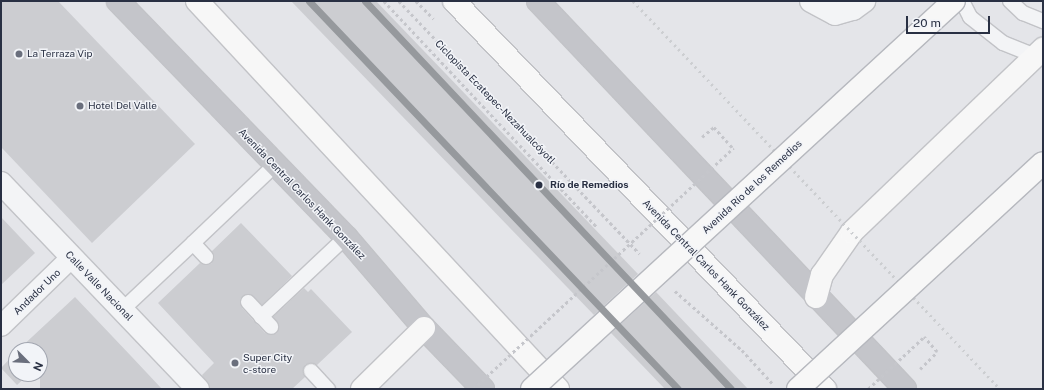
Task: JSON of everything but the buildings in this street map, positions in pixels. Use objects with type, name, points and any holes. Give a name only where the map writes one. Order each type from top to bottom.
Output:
[{"type":"highway","points":[[197,1],[558,389]]},
{"type":"highway","name":"Avenida Central Carlos Hank González","points":[[454,1],[825,389]]},
{"type":"highway","name":"Avenida Río de los Remedios","points":[[532,389],[954,1]]},
{"type":"highway","points":[[816,297],[822,275],[852,232],[1039,52]]},
{"type":"highway","points":[[798,389],[1043,163]]},
{"type":"highway","points":[[362,389],[424,328]]},
{"type":"main road","name":"Avenida Central Carlos Hank González","points":[[118,1],[346,237],[424,328],[483,389]]},
{"type":"main road","points":[[538,1],[816,297],[904,388]]},
{"type":"street","points":[[811,1],[835,14],[853,9],[864,1]]},
{"type":"street","name":"Calle Valle Nacional","points":[[1,183],[198,389]]},
{"type":"street","name":"Andador Uno","points":[[1,326],[72,257]]},
{"type":"lane","points":[[962,1],[970,17],[1003,43],[1039,52]]},
{"type":"lane","points":[[1010,1],[1023,13],[1043,21]]},
{"type":"lane","points":[[122,310],[275,165]]},
{"type":"lane","points":[[261,317],[346,237]]},
{"type":"lane","points":[[193,243],[206,257]]},
{"type":"lane","points":[[248,302],[271,327]]},
{"type":"lane","points":[[311,371],[328,389]]},
{"type":"path","points":[[384,1],[597,227]]},
{"type":"path","name":"Ciclopista Ecatepec-Nezahualcóyotl","points":[[399,1],[646,260]]},
{"type":"path","points":[[473,389],[733,148],[714,127],[682,154]]},
{"type":"path","points":[[674,289],[742,350],[777,389]]},
{"type":"path","points":[[868,389],[924,337],[937,352]]},
{"type":"railway","points":[[633,1],[1000,389]]},
{"type":"transit line","points":[[309,1],[678,389]]},
{"type":"transit line","points":[[365,1],[731,389]]},
{"type":"place","name":"La Terraza Vip","points":[[19,54]]},
{"type":"place","name":"Hotel Del Valle","points":[[80,106]]},
{"type":"place","name":"Río de Remedios","points":[[539,185]]},
{"type":"place","name":"Super City c-store","points":[[235,363]]}]
